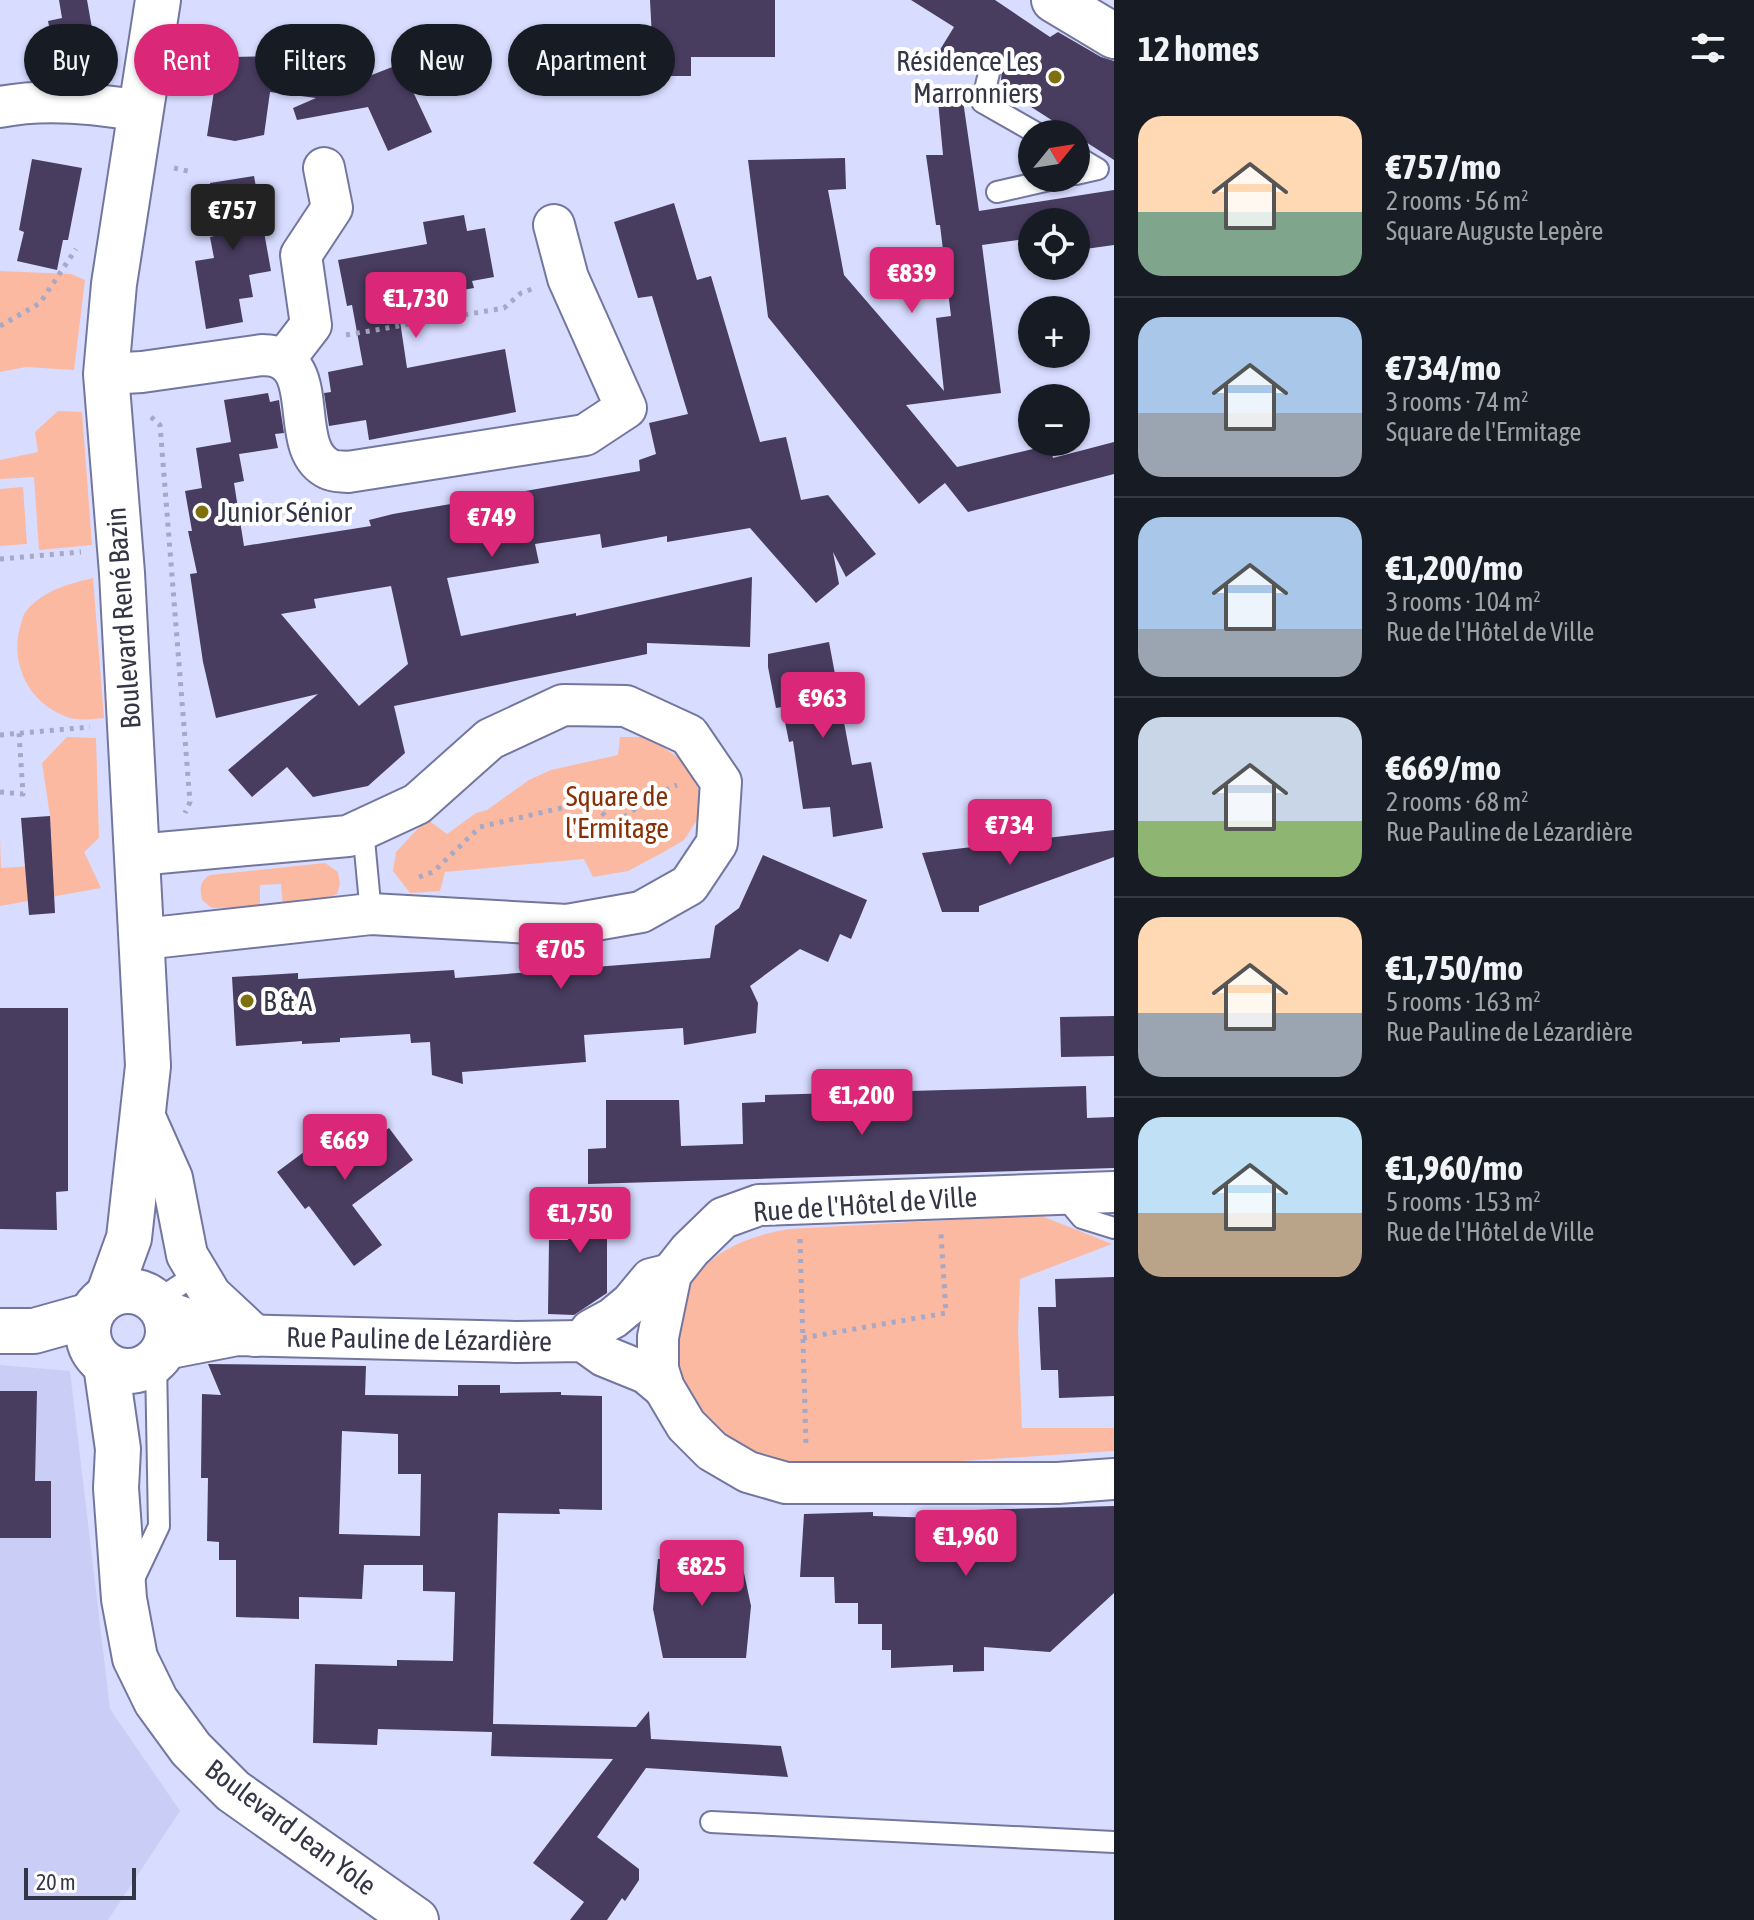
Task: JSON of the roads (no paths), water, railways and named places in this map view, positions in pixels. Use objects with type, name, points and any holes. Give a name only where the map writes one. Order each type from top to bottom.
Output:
[{"type":"main road","name":"Boulevard René Bazin","points":[[133,1332],[129,1238],[148,1066],[143,939],[154,854],[130,724],[118,549],[124,373],[112,301],[158,0]]},
{"type":"main road","points":[[1054,0],[1114,36]]},
{"type":"main road","name":"Rue Pauline de Lézardière","points":[[17,1331],[133,1332]]},
{"type":"main road","name":"Boulevard Jean Yole","points":[[133,1332],[118,1449],[117,1503],[124,1599],[135,1658],[156,1701],[191,1749],[233,1791],[416,1920]]},
{"type":"street","points":[[0,107],[102,103],[139,111]]},
{"type":"street","points":[[284,360],[311,325],[301,255],[332,208],[324,168]]},
{"type":"street","points":[[124,373],[274,355],[284,360],[300,383],[310,448],[330,470],[348,472],[585,435],[626,408],[568,278],[554,225]]},
{"type":"street","points":[[143,939],[377,914],[567,925],[641,912],[689,885],[717,843],[721,782],[689,735],[626,706],[563,705],[490,739],[417,804],[348,836],[154,854]]},
{"type":"street","name":"Rue Pauline de Lézardière","points":[[144,1115],[172,1178],[187,1255],[211,1295],[246,1336]]},
{"type":"street","name":"Rue de l'Hôtel de Ville","points":[[1114,1192],[759,1205],[723,1218],[690,1250],[671,1274],[658,1337],[658,1369],[664,1388],[686,1425],[712,1451],[748,1472],[786,1483],[1044,1483],[1114,1479]]},
{"type":"street","name":"Rue Pauline de Lézardière","points":[[583,1341],[591,1330],[631,1303],[651,1279],[671,1274]]},
{"type":"street","name":"Rue Pauline de Lézardière","points":[[133,1332],[501,1342],[583,1341],[604,1356],[646,1373],[664,1388]]},
{"type":"lane","points":[[989,73],[982,102],[1018,123]]},
{"type":"lane","points":[[997,192],[1018,187]]},
{"type":"lane","points":[[363,829],[377,914]]},
{"type":"lane","points":[[1061,1193],[1082,1218],[1114,1228]]},
{"type":"lane","points":[[124,1599],[159,1526],[133,1332],[198,1273]]},
{"type":"lane","points":[[711,1822],[1114,1842]]},
{"type":"place","name":"Résidence Les Marronniers","points":[[1055,77]]},
{"type":"place","name":"Junior Sénior","points":[[202,512]]},
{"type":"place","name":"B & A","points":[[247,1001]]},
{"type":"park label","name":"Square de l'Ermitage","points":[[617,812]]}]
